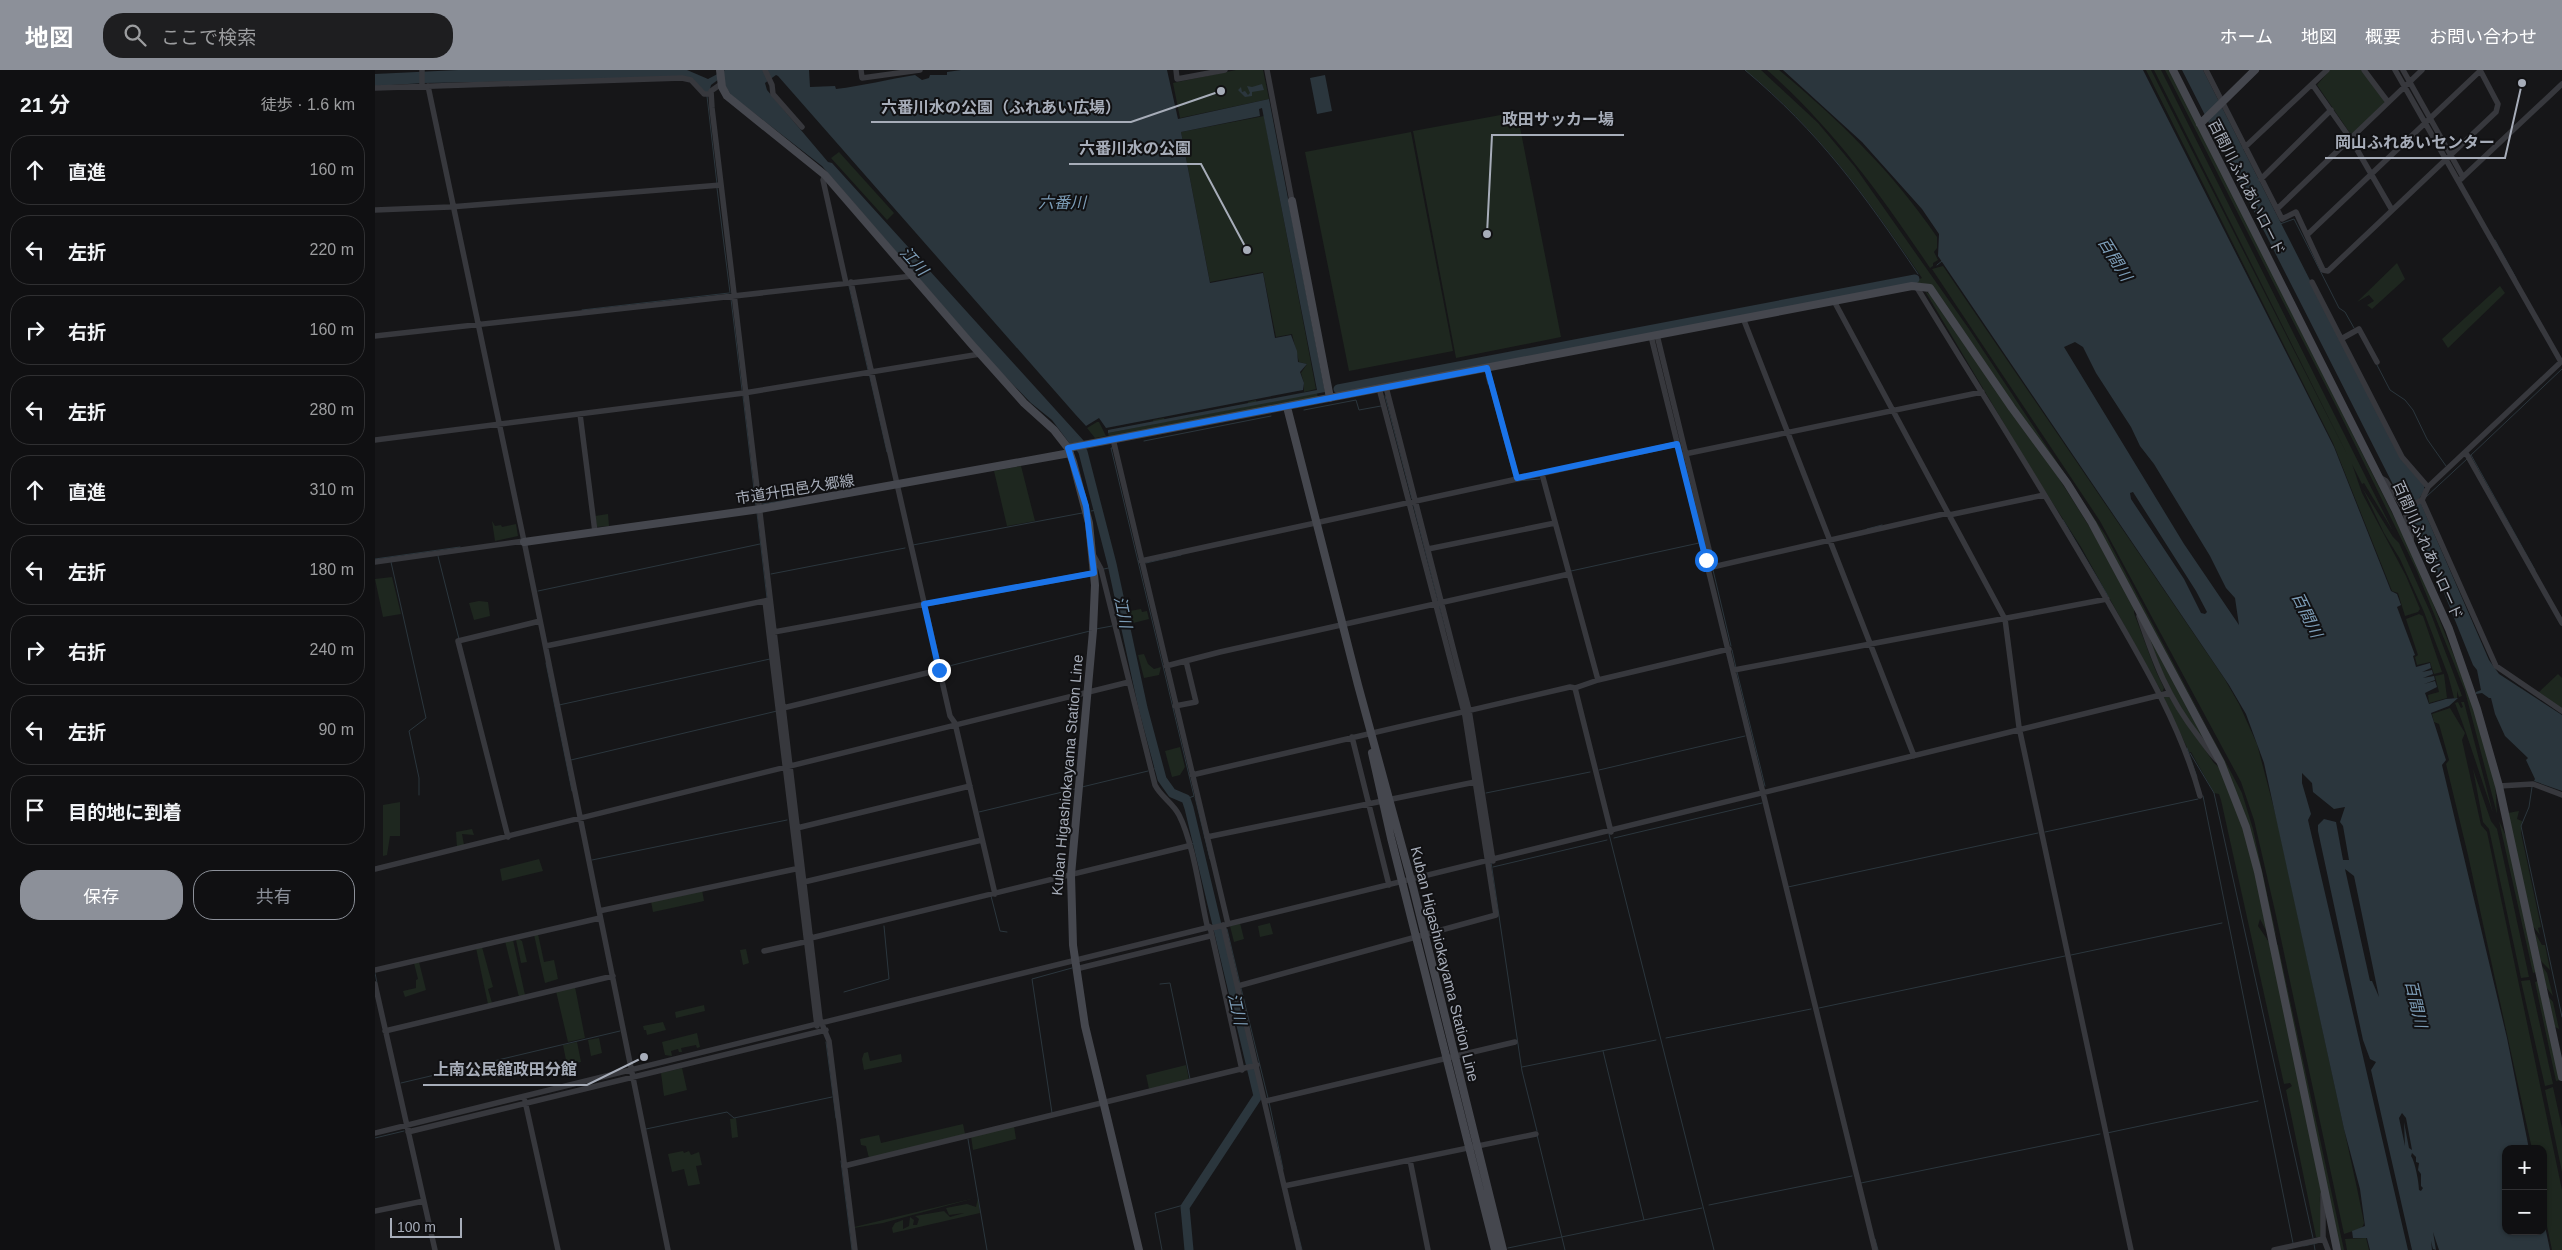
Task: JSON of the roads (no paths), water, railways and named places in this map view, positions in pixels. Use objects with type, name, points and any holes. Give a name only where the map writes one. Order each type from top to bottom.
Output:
[{"type":"street","points":[[765,70],[770,79],[773,94],[802,127]]},
{"type":"street","points":[[861,70],[862,78],[920,70]]},
{"type":"street","points":[[1175,70],[1177,80],[1225,70]]},
{"type":"street","points":[[1267,70],[1330,398]]},
{"type":"street","name":"百間川ふれあいロード","points":[[2173,70],[2203,121],[2411,541],[2464,668],[2499,786],[2562,1078]]},
{"type":"street","points":[[2206,70],[2220,103],[2282,219],[2296,212],[2307,236],[2323,270],[2328,271],[2499,108],[2480,70],[2307,236]]},
{"type":"street","points":[[2203,121],[2255,70]]},
{"type":"street","points":[[2245,147],[2327,70]]},
{"type":"street","points":[[2363,70],[2388,102]]},
{"type":"street","points":[[2395,70],[2407,85],[2562,362],[2468,456],[2429,488],[2421,500],[2405,509]]},
{"type":"street","points":[[2403,70],[2407,85]]},
{"type":"street","points":[[2277,209],[2422,70]]},
{"type":"street","points":[[422,71],[453,206],[539,622],[546,646],[579,820],[669,1250]]},
{"type":"street","points":[[721,77],[708,95],[708,102],[768,600],[786,768],[819,1029],[829,1041],[855,1250]]},
{"type":"street","name":"Kuban Higashiokayama Station Line","points":[[721,77],[725,93],[733,102],[825,175],[980,354],[1025,403],[1054,430],[1070,450],[1086,506],[1094,573],[1094,616],[1071,875],[1075,965],[1082,1011],[1139,1250]]},
{"type":"street","points":[[375,88],[682,78],[691,80],[708,95]]},
{"type":"street","points":[[2312,84],[2350,139],[2391,210]]},
{"type":"street","points":[[2460,179],[2562,84]]},
{"type":"street","points":[[2261,179],[2331,110]]},
{"type":"street","points":[[825,175],[823,180],[870,373],[938,669],[950,716],[955,727],[995,892]]},
{"type":"street","points":[[375,210],[453,206],[719,185]]},
{"type":"street","points":[[375,336],[913,276]]},
{"type":"street","points":[[2312,282],[2402,457],[2429,488]]},
{"type":"street","points":[[1916,286],[2077,546],[2161,694],[2190,760],[2200,796]]},
{"type":"street","points":[[1070,450],[1086,444],[1833,301],[1916,286],[1925,286],[1933,291],[2012,408],[2067,483],[2092,523],[2221,763],[2246,827],[2258,872],[2337,1250]]},
{"type":"street","points":[[1833,301],[2006,619],[2020,729],[2131,1250]]},
{"type":"street","points":[[1743,318],[1914,755]]},
{"type":"street","points":[[2341,339],[2356,330],[2364,336],[2377,362]]},
{"type":"street","points":[[1654,335],[1677,444],[1683,455]]},
{"type":"street","points":[[1654,335],[1711,567],[1729,649],[1736,670],[1763,793],[1875,1250]]},
{"type":"street","points":[[375,440],[743,393],[980,354]]},
{"type":"street","points":[[1487,368],[1516,479]]},
{"type":"street","points":[[1240,985],[1496,916],[1490,861],[1466,710],[1383,387]]},
{"type":"street","points":[[1683,455],[1982,392]]},
{"type":"street","name":"Kuban Higashiokayama Station Line","points":[[1287,407],[1386,800],[1407,881],[1424,936],[1495,1250]]},
{"type":"street","points":[[580,414],[595,530]]},
{"type":"street","points":[[1113,439],[1207,837],[1224,925],[1240,985],[1257,1066],[1268,1100],[1299,1250]]},
{"type":"street","points":[[1141,561],[1677,444]]},
{"type":"street","name":"市道升田邑久郷線","points":[[523,541],[757,510],[895,486],[1070,450]]},
{"type":"street","points":[[2468,456],[2562,623]]},
{"type":"street","points":[[1542,474],[1598,680]]},
{"type":"street","points":[[2379,477],[2386,481],[2405,509],[2412,531],[2411,541]]},
{"type":"street","points":[[1711,567],[1949,513],[2044,495]]},
{"type":"street","points":[[2421,500],[2496,666],[2562,711]]},
{"type":"street","points":[[1412,502],[1428,549],[1438,602]]},
{"type":"street","points":[[1428,549],[1554,523]]},
{"type":"street","points":[[375,562],[523,541]]},
{"type":"street","points":[[1093,556],[1101,569],[1155,785],[1158,792],[1171,802],[1179,815],[1243,1068]]},
{"type":"street","points":[[774,632],[1094,573]]},
{"type":"street","points":[[1166,666],[1438,602],[1568,574]]},
{"type":"street","points":[[1736,670],[2107,599]]},
{"type":"street","points":[[768,600],[774,632],[783,708],[786,768],[797,828],[809,941]]},
{"type":"street","points":[[546,646],[768,600]]},
{"type":"street","points":[[2139,608],[2137,610],[2157,670],[2161,694],[2181,714],[2221,763]]},
{"type":"street","points":[[510,836],[459,640],[539,622]]},
{"type":"street","points":[[1192,775],[1466,710],[1574,688],[1598,680],[1729,649]]},
{"type":"street","points":[[1175,706],[1196,702],[1187,661]]},
{"type":"street","points":[[783,708],[938,669]]},
{"type":"street","points":[[375,869],[955,727],[1129,682]]},
{"type":"street","points":[[1574,688],[1609,832]]},
{"type":"street","points":[[375,1133],[633,1075],[1210,932],[1224,925],[1609,832],[2161,694]]},
{"type":"street","points":[[1466,710],[1475,782],[1490,861]]},
{"type":"street","points":[[1353,738],[1389,885]]},
{"type":"street","points":[[1207,837],[1475,782]]},
{"type":"street","points":[[2499,786],[2533,784],[2562,795]]},
{"type":"street","points":[[797,828],[969,786]]},
{"type":"street","points":[[804,882],[981,840]]},
{"type":"street","points":[[764,951],[995,892],[1188,846]]},
{"type":"street","points":[[599,911],[800,868]]},
{"type":"street","name":"Kuban Higashiokayama Station Line","points":[[1407,881],[1416,938],[1451,1057]]},
{"type":"street","points":[[375,970],[599,918]]},
{"type":"street","points":[[387,1030],[611,977]]},
{"type":"street","points":[[375,984],[387,1030],[435,1250]]},
{"type":"street","points":[[1268,1100],[1515,1042]]},
{"type":"street","points":[[844,1166],[1257,1066]]},
{"type":"street","points":[[410,1132],[525,1100]]},
{"type":"street","points":[[525,1100],[558,1250]]},
{"type":"street","points":[[1286,1186],[1535,1134]]},
{"type":"street","name":"Kuban Higashiokayama Station Line","points":[[1473,1147],[1503,1250]]},
{"type":"street","points":[[1410,1161],[1428,1250]]},
{"type":"street","points":[[2324,1189],[2323,1239],[2328,1250]]},
{"type":"street","points":[[375,1211],[424,1201]]},
{"type":"street","points":[[2273,1250],[2323,1239]]},
{"type":"water","name":"六番川","points":[[458,70],[687,70],[708,79],[725,70],[809,70],[810,87],[835,86],[836,89],[915,75],[922,80],[929,78],[930,75],[947,75],[947,72],[961,70],[1167,70],[1178,119],[1269,99],[1325,392],[1108,433],[1108,430],[1317,390],[1262,108],[1259,109],[1260,116],[1181,132],[1210,283],[1263,273],[1275,338],[1291,335],[1297,351],[1298,362],[1307,364],[1300,372],[1304,383],[1303,390],[1106,428],[1099,418],[1086,426],[778,76],[776,75],[765,83],[767,90],[828,162],[832,163],[1084,441],[1070,444],[1052,420],[1031,403],[993,364],[822,166],[731,95],[719,79],[711,85],[709,93],[705,93],[691,78],[424,83],[375,86],[375,74]]},
{"type":"water","name":"百間川","points":[[1783,70],[2143,70],[2334,447],[2391,591],[2397,594],[2401,605],[2397,607],[2415,655],[2413,656],[2416,667],[2430,663],[2431,668],[2422,672],[2432,670],[2433,674],[2423,678],[2434,676],[2435,680],[2424,684],[2435,681],[2437,687],[2425,693],[2429,704],[2458,698],[2449,706],[2431,713],[2446,760],[2442,765],[2507,1038],[2528,1145],[2502,1145],[2502,1235],[2547,1235],[2550,1250],[2439,1250],[2433,1232],[2436,1250],[2433,1249],[2431,1241],[2432,1250],[2412,1250],[2371,1070],[2376,1062],[2370,1059],[2363,1040],[2318,831],[2318,825],[2324,819],[2336,822],[2343,860],[2349,860],[2343,826],[2340,822],[2345,807],[2334,809],[2313,792],[2312,783],[2302,773],[2302,783],[2311,814],[2308,820],[2408,1250],[2370,1250],[2367,1238],[2353,1238],[2352,1231],[2365,1226],[2360,1189],[2344,1129],[2264,763],[2246,714],[2229,685],[1938,256],[1939,234],[1922,209],[1862,142]],"holes":[[[2075,342],[2083,347],[2096,373],[2131,427],[2140,446],[2154,464],[2210,556],[2226,588],[2235,598],[2239,625],[2184,544],[2064,347]],[[2133,492],[2196,591],[2207,612],[2205,614],[2201,613],[2184,579],[2131,499],[2130,493]],[[2345,869],[2354,876],[2379,997],[2372,981],[2370,981]],[[2402,1113],[2406,1118],[2412,1150],[2409,1148],[2404,1122],[2405,1146],[2399,1118]],[[2412,1153],[2416,1157],[2416,1162],[2419,1163],[2418,1170],[2421,1174],[2421,1186],[2423,1188],[2421,1191],[2419,1190],[2411,1156]]]},
{"type":"water","points":[[2182,70],[2203,70],[2400,457],[2424,485],[2424,491],[2419,499],[2489,660],[2499,674],[2562,715],[2562,791],[2534,781],[2535,779],[2526,760],[2528,758],[2505,736],[2495,714],[2491,698],[2482,693],[2476,694],[2476,692],[2481,690],[2477,670],[2473,665],[2444,593],[2407,512]]},
{"type":"water","points":[[1325,75],[1332,111],[1317,114],[1310,78]]},
{"type":"water","points":[[1262,84],[1264,90],[1252,92],[1252,96],[1245,97],[1238,90],[1241,87],[1242,92],[1245,91],[1248,95],[1250,93],[1247,86],[1252,87]]},
{"type":"waterway","points":[[1745,70],[1796,117],[1839,165],[1879,217],[1918,274]]},
{"type":"waterway","points":[[707,96],[717,184]]},
{"type":"waterway","points":[[717,188],[730,293]]},
{"type":"waterway","points":[[2280,224],[2294,219],[2339,308],[2345,312],[2354,328]]},
{"type":"waterway","points":[[2495,240],[2516,278]]},
{"type":"waterway","points":[[1937,265],[1942,261]]},
{"type":"waterway","points":[[1915,280],[1918,277]]},
{"type":"waterway","points":[[1338,389],[1915,279]]},
{"type":"waterway","points":[[849,286],[868,370]]},
{"type":"waterway","points":[[582,310],[729,293]]},
{"type":"waterway","points":[[731,299],[742,390]]},
{"type":"waterway","points":[[2377,365],[2390,390],[2405,400],[2413,410],[2427,439],[2446,466]]},
{"type":"waterway","points":[[2470,456],[2562,369]]},
{"type":"waterway","points":[[869,373],[887,452]]},
{"type":"waterway","points":[[1486,376],[1488,384]]},
{"type":"waterway","points":[[743,396],[756,506]]},
{"type":"waterway","points":[[1385,396],[1412,499]]},
{"type":"waterway","points":[[1304,410],[1356,400],[1359,410],[1381,406]]},
{"type":"waterway","points":[[1144,441],[1271,416]]},
{"type":"waterway","name":"江川","points":[[1076,440],[1083,452],[1112,564],[1143,708],[1162,779],[1172,793],[1186,799],[1189,808],[1258,1096],[1185,1207],[1189,1250]]},
{"type":"waterway","points":[[1113,448],[1111,448],[1194,796],[1186,799]]},
{"type":"waterway","points":[[2471,455],[2535,570]]},
{"type":"waterway","points":[[2426,497],[2467,459]]},
{"type":"waterway","points":[[1516,481],[1540,479]]},
{"type":"waterway","points":[[762,504],[801,498]]},
{"type":"waterway","points":[[1413,503],[1438,601]]},
{"type":"waterway","points":[[1091,511],[1097,510]]},
{"type":"waterway","points":[[757,513],[767,598]]},
{"type":"waterway","points":[[913,545],[1082,513]]},
{"type":"waterway","points":[[2063,520],[2108,596]]},
{"type":"waterway","points":[[1867,529],[1882,525]]},
{"type":"waterway","points":[[1571,571],[1699,543]]},
{"type":"waterway","points":[[538,591],[760,544]]},
{"type":"waterway","points":[[375,559],[460,547]]},
{"type":"waterway","points":[[771,574],[905,548]]},
{"type":"waterway","points":[[1146,563],[1181,555]]},
{"type":"waterway","points":[[438,556],[459,639]]},
{"type":"waterway","points":[[391,562],[426,718],[409,731],[419,778],[419,795]]},
{"type":"waterway","points":[[1104,569],[1113,567]]},
{"type":"waterway","points":[[1713,570],[1731,646]]},
{"type":"waterway","points":[[1439,605],[1445,630]]},
{"type":"waterway","name":"江川","points":[[1119,624],[1125,622]]},
{"type":"waterway","points":[[1096,629],[1112,626]]},
{"type":"waterway","points":[[941,668],[1090,631]]},
{"type":"waterway","points":[[1732,650],[1736,668]]},
{"type":"waterway","points":[[559,705],[770,659]]},
{"type":"waterway","points":[[546,663],[572,791]]},
{"type":"waterway","points":[[1737,672],[1765,786]]},
{"type":"waterway","name":"江川","points":[[1133,679],[1137,678]]},
{"type":"waterway","points":[[571,760],[777,711]]},
{"type":"waterway","points":[[1599,770],[1745,736]]},
{"type":"waterway","points":[[2187,748],[2197,777]]},
{"type":"waterway","points":[[2190,753],[2214,793],[2313,1238]]},
{"type":"waterway","name":"江川","points":[[1154,769],[1159,768]]},
{"type":"waterway","points":[[1082,787],[1148,771]]},
{"type":"waterway","points":[[1486,793],[1590,772]]},
{"type":"waterway","points":[[2532,787],[2529,807],[2521,826],[2562,1017]]},
{"type":"waterway","points":[[979,812],[1075,789]]},
{"type":"waterway","points":[[2203,796],[2293,1243]]},
{"type":"waterway","points":[[1195,797],[1210,859]]},
{"type":"waterway","points":[[2045,832],[2198,799]]},
{"type":"waterway","points":[[1614,838],[1762,803]]},
{"type":"waterway","points":[[592,860],[787,820]]},
{"type":"waterway","points":[[1788,887],[2038,833]]},
{"type":"waterway","points":[[1609,834],[1714,1250]]},
{"type":"waterway","points":[[1493,867],[1607,840]]},
{"type":"waterway","name":"江川","points":[[1191,844],[1198,842]]},
{"type":"waterway","points":[[1491,862],[1522,1071],[1537,1131]]},
{"type":"waterway","points":[[991,896],[1000,931],[1007,932]]},
{"type":"waterway","points":[[2071,955],[2222,923]]},
{"type":"waterway","points":[[844,992],[889,979],[884,926]]},
{"type":"waterway","points":[[1227,929],[1240,984]]},
{"type":"waterway","points":[[1819,1008],[2065,956]]},
{"type":"waterway","points":[[1052,1113],[1032,979],[1072,968]]},
{"type":"waterway","points":[[375,973],[377,983]]},
{"type":"waterway","points":[[1160,984],[1170,983],[1190,1079]]},
{"type":"waterway","points":[[1241,988],[1268,1098]]},
{"type":"waterway","points":[[1666,1038],[1811,1009]]},
{"type":"waterway","points":[[401,1083],[620,1031]]},
{"type":"waterway","points":[[1522,1067],[1656,1040]]},
{"type":"waterway","points":[[826,1042],[836,1118]]},
{"type":"waterway","points":[[1603,1051],[1644,1220]]},
{"type":"waterway","points":[[646,1129],[727,1112],[734,1118],[832,1097]]},
{"type":"waterway","points":[[2107,1133],[2258,1101]]},
{"type":"waterway","points":[[1269,1102],[1283,1169]]},
{"type":"waterway","points":[[375,1138],[404,1131]]},
{"type":"waterway","points":[[1861,1183],[2100,1134]]},
{"type":"waterway","points":[[1537,1135],[1565,1250]]},
{"type":"waterway","points":[[968,1139],[987,1250]]},
{"type":"waterway","points":[[841,1161],[852,1250]]},
{"type":"waterway","points":[[1709,1205],[1852,1176]]},
{"type":"waterway","points":[[1162,1250],[1155,1213],[1187,1204]]},
{"type":"waterway","points":[[1508,1248],[1702,1208]]},
{"type":"waterway","points":[[1295,1222],[1302,1250]]},
{"type":"waterway","points":[[1875,1239],[1878,1250]]},
{"type":"waterway","points":[[2304,1246],[2321,1242]]},
{"type":"waterway","points":[[2314,1244],[2315,1250]]},
{"type":"place","name":"岡山ふれあいセンター","points":[[2522,83]]},
{"type":"place","name":"六番川水の公園（ふれあい広場）","points":[[1221,91]]},
{"type":"place","name":"政田サッカー場","points":[[1487,234]]},
{"type":"place","name":"六番川水の公園","points":[[1247,250]]},
{"type":"place","name":"上南公民館政田分館","points":[[644,1057]]}]
